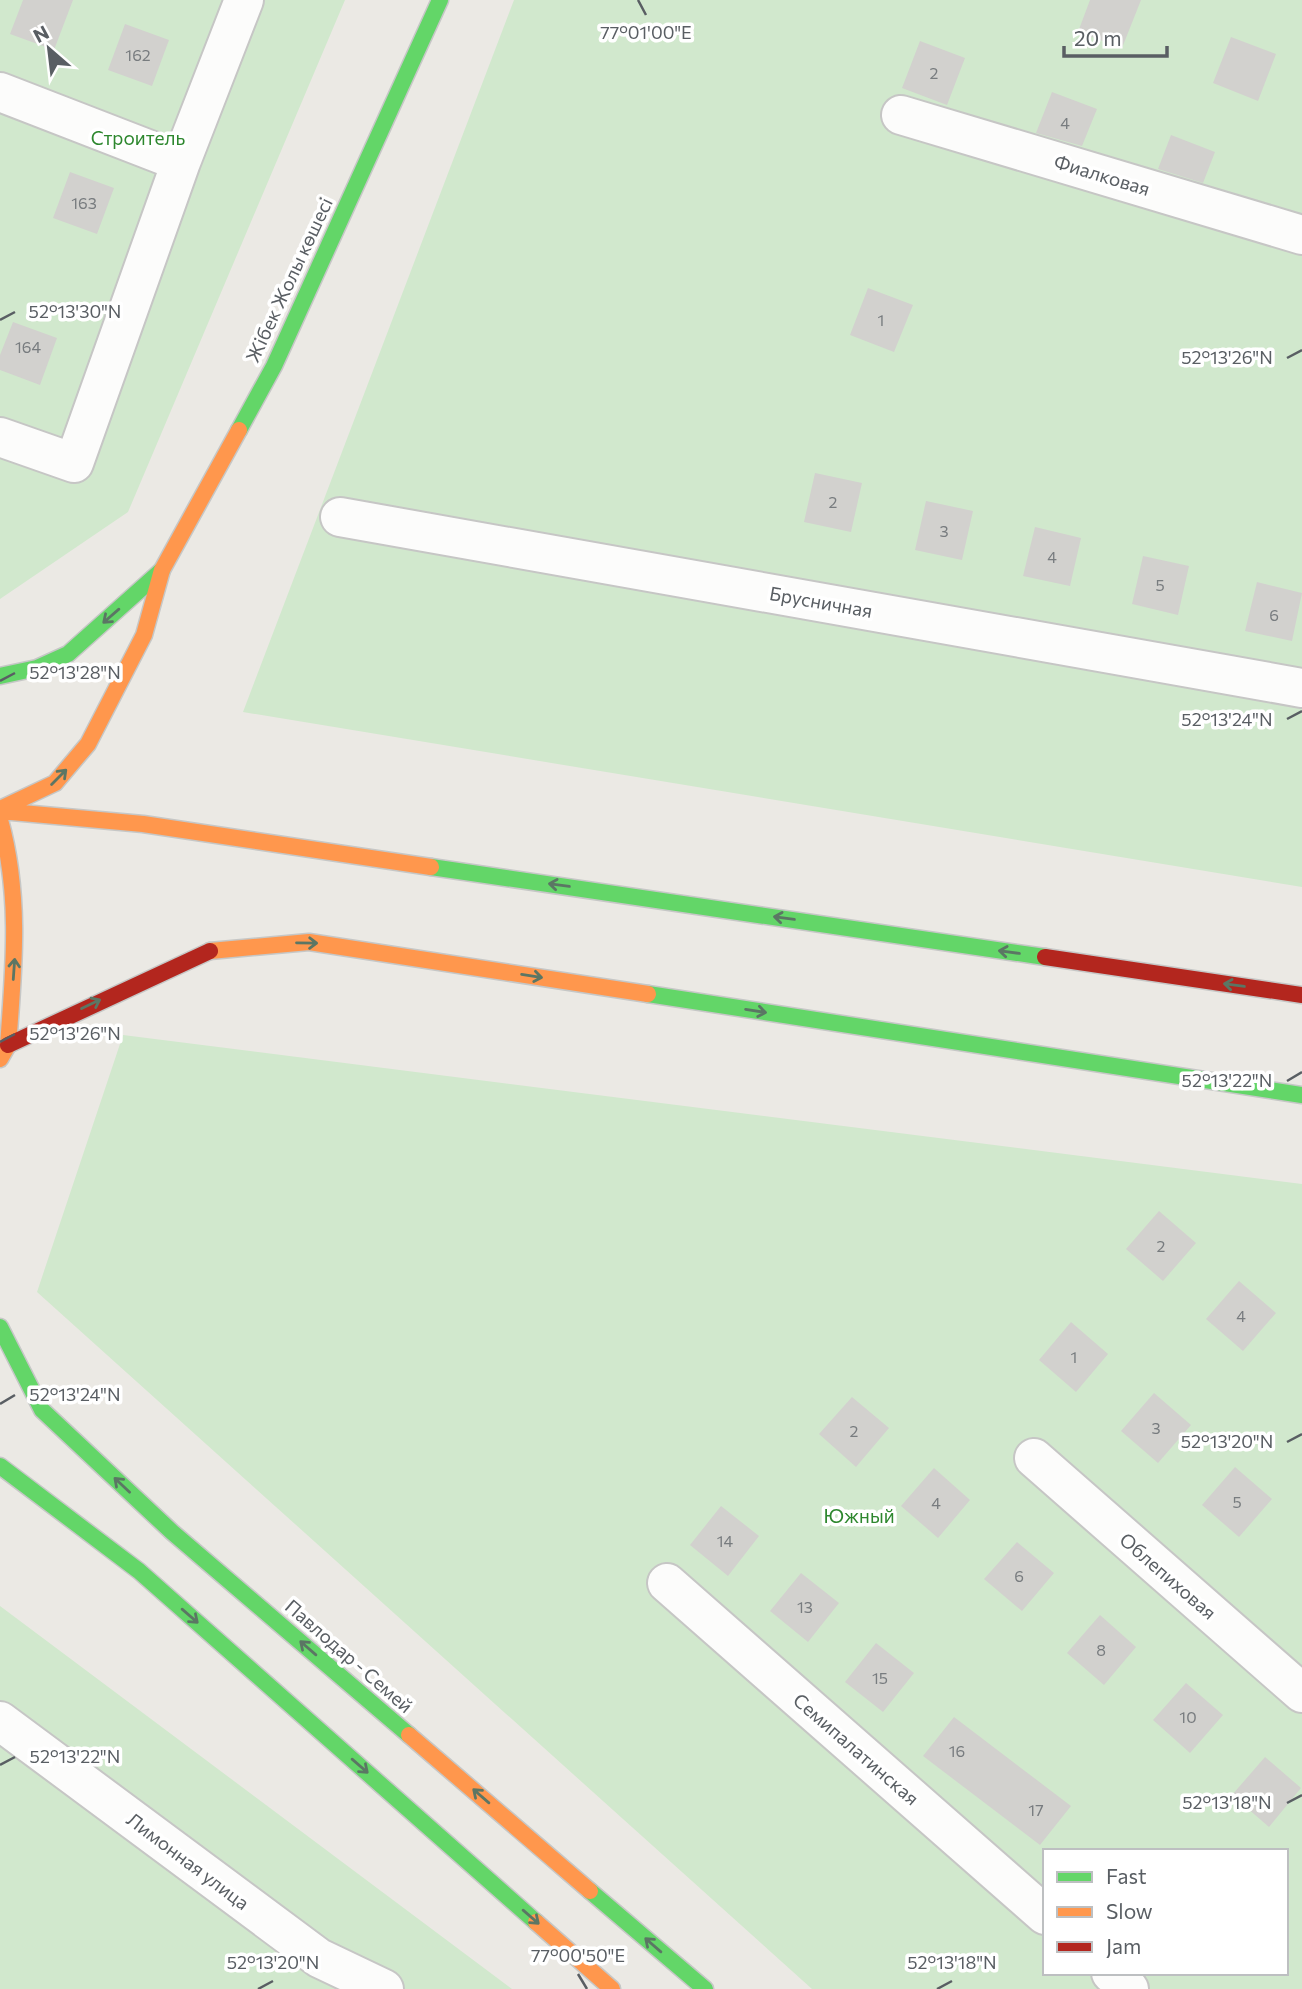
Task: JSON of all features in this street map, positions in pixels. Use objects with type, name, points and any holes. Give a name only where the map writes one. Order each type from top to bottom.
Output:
[{"type":"main road","name":"Жібек Жолы көшесі","points":[[0,810],[55,783],[88,744],[144,635],[162,570],[274,366],[440,0]]},
{"type":"main road","name":"Жібек Жолы көшесі","points":[[0,676],[37,668],[68,654],[162,570]]},
{"type":"main road","points":[[0,810],[143,824],[1302,995]]},
{"type":"main road","points":[[0,820],[13,858],[17,931],[4,1052]]},
{"type":"main road","points":[[4,1052],[206,951],[309,942],[1302,1095]]},
{"type":"main road","name":"Павлодар - Семей","points":[[0,1327],[42,1410],[172,1532],[705,1989]]},
{"type":"main road","points":[[0,1466],[139,1571],[612,1989]]},
{"type":"street","points":[[0,437],[74,463],[181,162],[244,0]]},
{"type":"street","points":[[0,92],[181,162]]},
{"type":"street","name":"Фиалковая","points":[[901,115],[1302,235]]},
{"type":"street","name":"Брусничная","points":[[340,517],[1302,688]]},
{"type":"street","name":"Облепиховая","points":[[1034,1458],[1302,1693]]},
{"type":"street","name":"Семипалатинская","points":[[667,1583],[1043,1913]]},
{"type":"street","name":"Лимонная улица","points":[[0,1721],[319,1958],[384,1989]]},
{"type":"street","points":[[1113,1975],[1129,1989]]},
{"type":"green space","name":"Строитель","points":[[0,0],[345,0],[128,512],[0,599]]},
{"type":"green space","points":[[514,0],[1302,0],[1302,887],[243,712]]},
{"type":"green space","name":"Южный","points":[[123,1035],[1302,1184],[1302,1989],[812,1989],[37,1292]]},
{"type":"green space","points":[[0,1606],[512,1989],[0,1989]]},
{"type":"building","points":[[23,0],[73,0],[54,50],[10,34]]},
{"type":"building","points":[[1090,0],[1141,0],[1122,48],[1078,32]]},
{"type":"building","points":[[125,24],[169,40],[152,86],[108,70]]},
{"type":"building","points":[[1231,37],[1276,54],[1258,101],[1213,83]]},
{"type":"building","points":[[920,41],[965,58],[947,105],[902,88]]},
{"type":"building","points":[[1052,92],[1097,109],[1082,146],[1036,133]]},
{"type":"building","points":[[1171,135],[1215,152],[1203,183],[1158,169]]},
{"type":"building","points":[[70,172],[114,188],[97,234],[53,218]]},
{"type":"building","points":[[868,288],[913,305],[894,352],[850,335]]},
{"type":"building","points":[[13,322],[57,338],[40,385],[0,370],[0,355]]},
{"type":"building","points":[[815,473],[862,483],[851,532],[804,522]]},
{"type":"building","points":[[926,501],[973,511],[962,560],[915,550]]},
{"type":"building","points":[[1035,527],[1081,538],[1070,586],[1023,576]]},
{"type":"building","points":[[1143,556],[1189,566],[1178,615],[1132,604]]},
{"type":"building","points":[[1257,582],[1302,593],[1292,641],[1245,631]]},
{"type":"building","points":[[1159,1211],[1196,1243],[1163,1281],[1126,1249]]},
{"type":"building","points":[[1239,1281],[1276,1313],[1243,1351],[1206,1319]]},
{"type":"building","points":[[1071,1322],[1108,1354],[1076,1392],[1039,1360]]},
{"type":"building","points":[[1154,1393],[1191,1425],[1158,1463],[1121,1431]]},
{"type":"building","points":[[852,1397],[889,1428],[856,1467],[819,1434]]},
{"type":"building","points":[[1235,1467],[1272,1499],[1239,1537],[1202,1505]]},
{"type":"building","points":[[934,1468],[970,1500],[938,1538],[901,1506]]},
{"type":"building","points":[[721,1506],[759,1536],[728,1576],[690,1545]]},
{"type":"building","points":[[1017,1542],[1054,1573],[1022,1611],[984,1579]]},
{"type":"building","points":[[801,1573],[839,1603],[808,1642],[770,1611]]},
{"type":"building","points":[[1100,1615],[1136,1647],[1104,1685],[1067,1653]]},
{"type":"building","points":[[876,1643],[914,1673],[883,1712],[845,1682]]},
{"type":"building","points":[[1186,1683],[1223,1715],[1190,1753],[1153,1720]]},
{"type":"building","points":[[954,1717],[1071,1806],[1040,1845],[923,1756]]},
{"type":"building","points":[[1265,1757],[1301,1788],[1269,1827],[1232,1795]]},
{"type":"traffic: fast","points":[[239,430],[274,366],[440,0]]},
{"type":"traffic: fast","points":[[0,676],[37,668],[68,654],[162,570]]},
{"type":"traffic: fast","points":[[431,867],[1045,957]]},
{"type":"traffic: fast","points":[[648,994],[1302,1095]]},
{"type":"traffic: fast","points":[[0,1327],[42,1410],[172,1532],[409,1735]]},
{"type":"traffic: fast","points":[[0,1466],[139,1571],[536,1922]]},
{"type":"traffic: fast","points":[[590,1891],[705,1989]]},
{"type":"traffic: slow","points":[[0,809],[55,783],[88,744],[144,635],[162,570],[239,430]]},
{"type":"traffic: slow","points":[[0,811],[143,824],[431,867]]},
{"type":"traffic: slow","points":[[0,820],[11,876],[14,932],[8,1045],[0,1059]]},
{"type":"traffic: slow","points":[[210,951],[309,942],[648,994]]},
{"type":"traffic: slow","points":[[409,1735],[590,1891]]},
{"type":"traffic: slow","points":[[536,1922],[612,1989]]},
{"type":"traffic: jam","points":[[8,1045],[210,951]]},
{"type":"traffic: jam","points":[[1045,957],[1302,995]]}]
